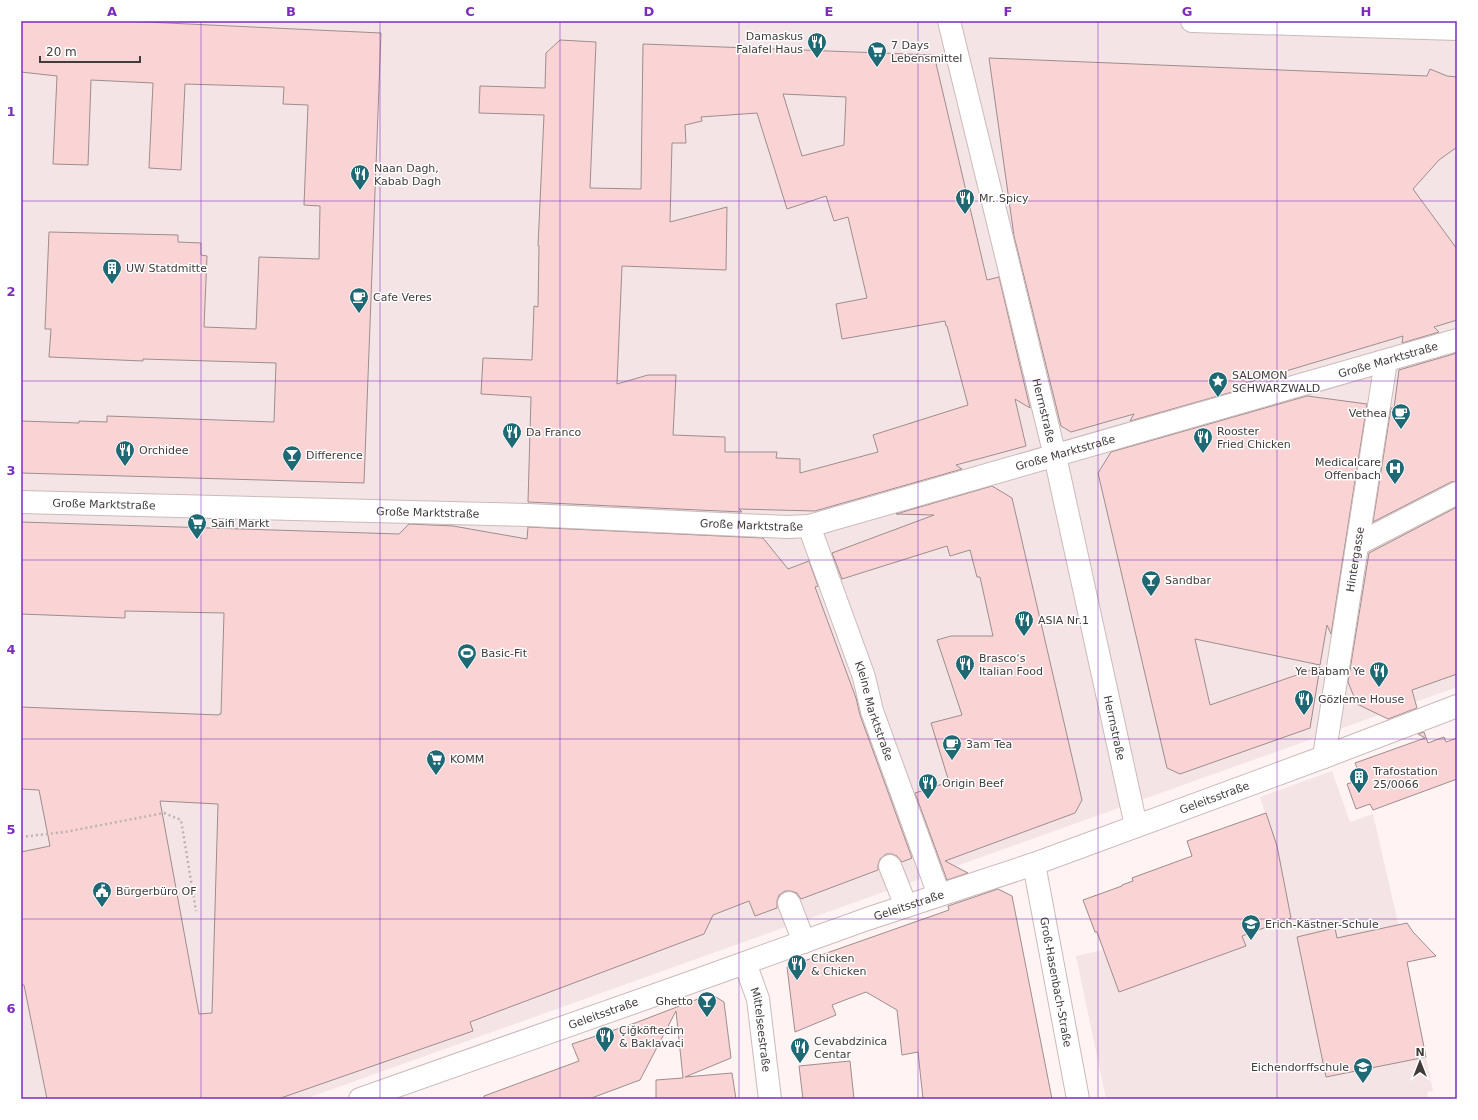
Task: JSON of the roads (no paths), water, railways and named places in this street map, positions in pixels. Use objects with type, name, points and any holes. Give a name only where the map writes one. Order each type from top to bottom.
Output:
[{"type":"street","name":"Herrnstraße","points":[[949,21],[1055,456],[1136,826]]},
{"type":"street","points":[[1192,21],[1457,30]]},
{"type":"street","name":"Große Marktstraße","points":[[21,502],[528,515],[787,527],[809,526],[1457,340]]},
{"type":"street","name":"Hintergasse","points":[[1324,757],[1386,361]]},
{"type":"street","points":[[1358,544],[1457,493]]},
{"type":"street","name":"Kleine Marktstraße","points":[[809,526],[864,677],[872,711],[939,895]]},
{"type":"street","name":"Geleitsstraße","points":[[360,1099],[906,906],[1034,864],[1324,757],[1457,706]]},
{"type":"street","name":"Groß-Hasenbach-Straße","points":[[1034,864],[1078,1099]]},
{"type":"street","points":[[890,866],[906,906]]},
{"type":"street","points":[[789,903],[804,942]]},
{"type":"street","name":"Mittelseestraße","points":[[745,963],[758,999],[770,1099]]},
{"type":"place","name":"Damaskus Falafel Haus","points":[[817,59]]},
{"type":"place","name":"7 Days Lebensmittel","points":[[877,68]]},
{"type":"place","name":"Naan Dagh, Kabab Dagh","points":[[360,191]]},
{"type":"place","name":"Mr. Spicy","points":[[965,215]]},
{"type":"place","name":"UW Statdmitte","points":[[112,285]]},
{"type":"place","name":"Cafe Veres","points":[[359,314]]},
{"type":"place","name":"SALOMON SCHWARZWALD","points":[[1218,398]]},
{"type":"place","name":"Vethea","points":[[1401,430]]},
{"type":"place","name":"Da Franco","points":[[512,449]]},
{"type":"place","name":"Rooster Fried Chicken","points":[[1203,454]]},
{"type":"place","name":"Orchidee","points":[[125,467]]},
{"type":"place","name":"Difference","points":[[292,472]]},
{"type":"place","name":"Medicalcare Offenbach","points":[[1395,485]]},
{"type":"place","name":"Saifi Markt","points":[[197,540]]},
{"type":"place","name":"Sandbar","points":[[1151,597]]},
{"type":"place","name":"ASIA Nr.1","points":[[1024,637]]},
{"type":"place","name":"Basic-Fit","points":[[467,670]]},
{"type":"place","name":"Brasco‘s Italian Food","points":[[965,681]]},
{"type":"place","name":"Ye Babam Ye","points":[[1379,688]]},
{"type":"place","name":"Gözleme House","points":[[1304,716]]},
{"type":"place","name":"3am Tea","points":[[952,761]]},
{"type":"place","name":"KOMM","points":[[436,776]]},
{"type":"place","name":"Trafostation 25/0066","points":[[1359,794]]},
{"type":"place","name":"Origin Beef","points":[[928,800]]},
{"type":"place","name":"Bürgerbüro OF","points":[[102,908]]},
{"type":"place","name":"Erich-Kästner-Schule","points":[[1251,941]]},
{"type":"place","name":"Chicken & Chicken","points":[[797,981]]},
{"type":"place","name":"Ghetto","points":[[707,1018]]},
{"type":"place","name":"Çiğköftecim & Baklavaci","points":[[605,1053]]},
{"type":"place","name":"Cevabdzinica Centar","points":[[800,1064]]},
{"type":"place","name":"Eichendorffschule","points":[[1363,1084]]}]
